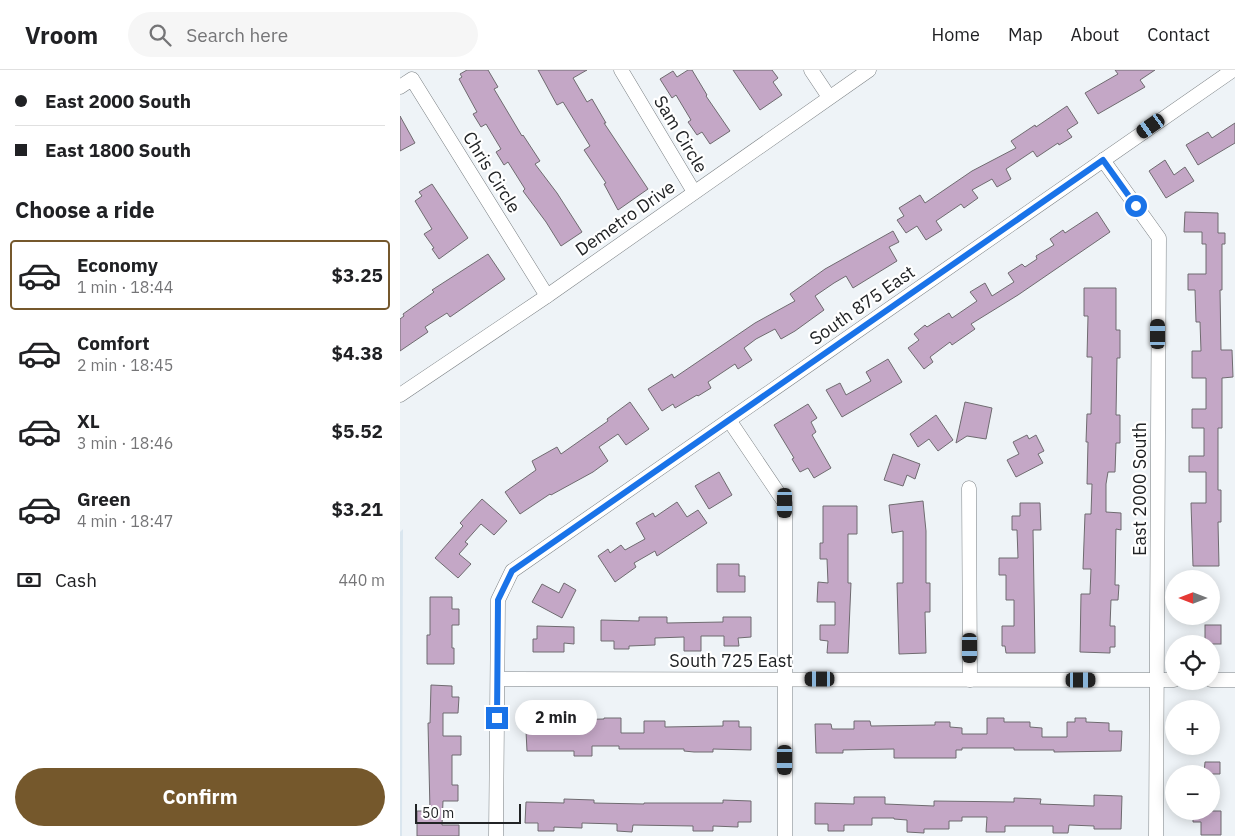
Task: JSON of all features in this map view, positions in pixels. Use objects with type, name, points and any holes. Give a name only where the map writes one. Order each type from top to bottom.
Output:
[{"type":"street","name":"Sam Circle","points":[[621,70],[694,192]]},
{"type":"street","points":[[811,70],[830,97]]},
{"type":"street","name":"Demetro Drive","points":[[400,394],[548,296],[869,70]]},
{"type":"street","name":"South 875 East","points":[[498,679],[498,600],[512,571],[1233,70]]},
{"type":"street","name":"Chris Circle","points":[[400,86],[412,79],[548,296]]},
{"type":"street","name":"East 2000 South","points":[[1103,160],[1159,238],[1156,836]]},
{"type":"street","points":[[729,420],[785,503],[785,836]]},
{"type":"street","points":[[969,488],[970,680]]},
{"type":"street","points":[[496,836],[498,679]]},
{"type":"street","name":"South 725 East","points":[[498,679],[1165,680]]},
{"type":"street","points":[[1220,680],[1235,680]]},
{"type":"shaded area","points":[[403,529],[402,836],[400,836],[400,532]]},
{"type":"building","points":[[467,70],[488,70],[498,87],[494,89],[522,136],[540,161],[535,164],[557,193],[582,232],[561,246],[523,191],[525,189],[508,162],[504,165],[496,152],[501,149],[486,124],[481,127],[473,114],[477,112],[459,79],[462,77],[460,74]]},
{"type":"building","points":[[538,70],[587,70],[573,78],[587,102],[592,99],[606,123],[604,123],[648,189],[618,210],[604,184],[606,183],[584,150],[590,146],[563,102],[557,105]]},
{"type":"building","points":[[688,70],[692,70],[706,96],[730,131],[710,144],[702,132],[697,135],[688,122],[691,120],[676,95],[672,98],[660,79],[673,71],[677,77]]},
{"type":"building","points":[[733,70],[772,70],[778,78],[773,82],[782,95],[760,110]]},
{"type":"building","points":[[1115,70],[1155,70],[1140,80],[1145,87],[1098,114],[1085,93],[1118,74]]},
{"type":"building","points":[[1067,106],[1078,123],[1067,130],[1072,137],[1059,145],[1058,143],[1037,157],[1033,151],[1006,169],[1011,179],[997,187],[992,179],[972,190],[978,198],[964,208],[961,204],[936,221],[942,230],[926,240],[917,226],[906,233],[897,220],[904,216],[899,208],[920,195],[925,203],[972,171],[1016,148],[1011,141]]},
{"type":"building","points":[[400,116],[415,143],[400,151]]},
{"type":"building","points":[[1235,123],[1235,143],[1198,165],[1186,145],[1208,132],[1212,138]]},
{"type":"building","points":[[1165,160],[1174,175],[1185,167],[1194,181],[1166,198],[1149,171]]},
{"type":"building","points":[[432,184],[468,238],[439,259],[424,234],[432,229],[415,201],[422,196],[419,192]]},
{"type":"building","points":[[1097,212],[1110,232],[1018,295],[971,324],[975,329],[952,345],[950,342],[930,357],[933,362],[924,369],[908,348],[919,340],[914,334],[925,325],[927,327],[949,313],[952,318],[977,301],[970,292],[985,283],[992,296],[1014,282],[1008,273],[1022,264],[1025,267],[1037,259],[1036,256],[1054,245],[1050,239],[1063,230],[1065,233]]},
{"type":"building","points":[[1185,212],[1218,213],[1218,233],[1225,233],[1225,244],[1222,244],[1222,290],[1220,290],[1221,350],[1232,350],[1233,377],[1222,378],[1222,428],[1218,428],[1218,490],[1221,490],[1221,522],[1218,522],[1219,566],[1193,566],[1191,503],[1206,503],[1206,472],[1189,472],[1189,456],[1204,456],[1204,428],[1192,428],[1192,409],[1206,409],[1206,378],[1192,378],[1192,351],[1201,351],[1200,322],[1196,322],[1195,290],[1188,290],[1188,274],[1206,274],[1206,244],[1202,244],[1202,232],[1184,232]]},
{"type":"building","points":[[893,231],[899,242],[889,247],[897,261],[853,288],[846,276],[834,283],[815,296],[824,310],[781,339],[775,329],[756,339],[744,348],[752,360],[738,369],[735,364],[708,382],[711,388],[675,408],[673,404],[662,411],[648,389],[672,374],[674,378],[755,323],[795,301],[790,294],[825,269]]},
{"type":"building","points":[[488,254],[505,279],[450,317],[447,313],[425,327],[428,332],[400,351],[400,319],[404,316],[403,314],[434,292],[432,290]]},
{"type":"building","points":[[1084,288],[1116,288],[1116,330],[1120,330],[1120,358],[1117,358],[1116,415],[1120,415],[1120,443],[1116,443],[1115,472],[1108,472],[1106,484],[1106,512],[1121,513],[1121,530],[1116,529],[1115,585],[1119,585],[1118,600],[1111,600],[1110,626],[1115,626],[1115,647],[1110,647],[1110,653],[1080,652],[1081,594],[1090,594],[1091,569],[1083,569],[1085,514],[1091,514],[1092,484],[1087,484],[1088,442],[1086,442],[1087,414],[1091,414],[1092,357],[1087,357],[1088,316],[1084,316]]},
{"type":"building","points":[[888,359],[902,382],[842,417],[826,390],[840,383],[846,395],[871,381],[866,372]]},
{"type":"building","points":[[630,402],[649,429],[626,445],[618,434],[599,447],[608,461],[593,472],[550,494],[520,514],[505,492],[536,470],[532,461],[557,447],[561,454],[608,421],[607,419]]},
{"type":"building","points":[[965,402],[992,408],[986,439],[967,436],[956,443]]},
{"type":"building","points":[[808,404],[817,418],[811,422],[816,432],[812,435],[831,468],[814,478],[808,468],[800,472],[792,459],[794,458],[774,425]]},
{"type":"building","points":[[936,415],[953,440],[938,451],[929,439],[918,447],[910,434]]},
{"type":"building","points":[[1027,435],[1029,439],[1036,435],[1044,451],[1038,454],[1043,463],[1016,477],[1007,460],[1019,454],[1013,442]]},
{"type":"building","points":[[893,454],[920,464],[915,479],[907,475],[903,486],[884,480]]},
{"type":"building","points":[[719,472],[732,495],[709,509],[695,486]]},
{"type":"building","points":[[482,499],[507,521],[494,535],[481,524],[465,542],[468,544],[459,554],[471,564],[458,578],[435,558],[463,526],[460,523]]},
{"type":"building","points":[[923,501],[926,531],[926,583],[930,583],[930,612],[925,612],[926,653],[899,654],[897,583],[903,583],[903,531],[892,533],[889,505]]},
{"type":"building","points":[[677,502],[687,517],[698,510],[707,523],[657,556],[655,551],[634,563],[636,567],[615,582],[598,556],[608,549],[610,553],[621,545],[625,550],[645,539],[636,523],[653,513],[655,517]]},
{"type":"building","points":[[1020,503],[1040,503],[1041,530],[1033,530],[1035,653],[1006,653],[1005,646],[1002,646],[1002,626],[1014,626],[1014,600],[1006,600],[1006,575],[999,575],[999,558],[1018,558],[1017,530],[1012,530],[1012,516],[1020,516]]},
{"type":"building","points":[[823,506],[857,506],[857,534],[848,534],[848,583],[851,583],[848,653],[827,653],[828,641],[820,640],[820,625],[835,625],[835,602],[817,602],[818,582],[828,583],[827,559],[820,559],[820,543],[823,543]]},
{"type":"building","points":[[717,564],[739,564],[739,576],[745,576],[745,592],[717,592]]},
{"type":"building","points":[[564,583],[576,590],[562,618],[532,602],[542,584],[559,593]]},
{"type":"building","points":[[430,597],[452,597],[452,609],[459,609],[459,625],[452,625],[454,664],[427,664],[427,635],[430,635]]},
{"type":"building","points":[[639,617],[667,617],[667,623],[723,622],[723,617],[751,617],[751,637],[738,638],[739,646],[724,646],[724,636],[701,636],[701,651],[684,651],[684,637],[655,638],[655,645],[629,646],[629,649],[614,649],[614,641],[601,641],[601,620],[639,621]]},
{"type":"building","points":[[1205,625],[1221,625],[1221,644],[1220,635],[1205,635]]},
{"type":"building","points":[[537,626],[574,627],[574,644],[564,643],[564,652],[533,652],[533,639],[537,639]]},
{"type":"building","points":[[431,685],[452,686],[452,697],[459,697],[458,713],[443,713],[443,736],[461,736],[461,755],[452,755],[452,785],[458,785],[458,801],[443,801],[442,825],[459,825],[459,836],[417,836],[417,811],[430,811],[428,723],[430,723]]},
{"type":"building","points":[[621,718],[621,733],[644,733],[644,721],[665,721],[665,727],[723,726],[723,721],[739,721],[739,727],[751,727],[751,750],[713,749],[713,752],[694,752],[684,751],[684,749],[619,749],[619,746],[592,746],[592,756],[574,756],[574,751],[527,751],[526,731],[539,731],[539,723],[564,723],[564,720]]},
{"type":"building","points":[[987,718],[1004,718],[1004,722],[1030,722],[1030,727],[1042,728],[1042,737],[1067,737],[1067,722],[1075,722],[1075,718],[1086,718],[1086,722],[1109,723],[1109,731],[1122,731],[1121,751],[1054,752],[1054,750],[1014,750],[1014,748],[962,748],[962,750],[956,750],[956,758],[894,758],[894,749],[843,750],[843,753],[816,753],[815,724],[831,724],[832,729],[854,729],[854,721],[870,721],[871,726],[935,725],[935,722],[950,722],[950,727],[962,728],[962,734],[987,734]]},
{"type":"building","points":[[1205,762],[1220,762],[1220,765],[1205,765]]},
{"type":"building","points":[[1094,795],[1122,796],[1121,829],[1094,829],[1094,826],[1069,825],[1068,833],[1053,833],[1053,826],[1005,826],[1005,832],[986,832],[987,817],[962,817],[962,821],[949,821],[949,829],[924,829],[924,833],[907,832],[907,820],[894,818],[872,818],[872,825],[844,825],[844,831],[828,831],[828,824],[815,824],[815,803],[854,804],[854,797],[885,797],[885,804],[934,806],[934,801],[1014,802],[1014,798],[1041,799],[1040,804],[1094,806]]},
{"type":"building","points":[[564,799],[594,800],[594,803],[644,804],[723,803],[723,800],[751,801],[751,822],[738,822],[738,827],[713,826],[713,831],[693,831],[693,826],[633,825],[632,832],[617,831],[617,824],[582,823],[582,828],[554,827],[554,831],[538,831],[538,823],[525,823],[526,802],[564,803]]},
{"type":"building","points":[[1221,811],[1221,835],[1201,835],[1201,822],[1193,822],[1193,820],[1220,820]]},
{"type":"route","points":[[497,718],[498,600],[512,571],[1103,160],[1136,206]]}]
